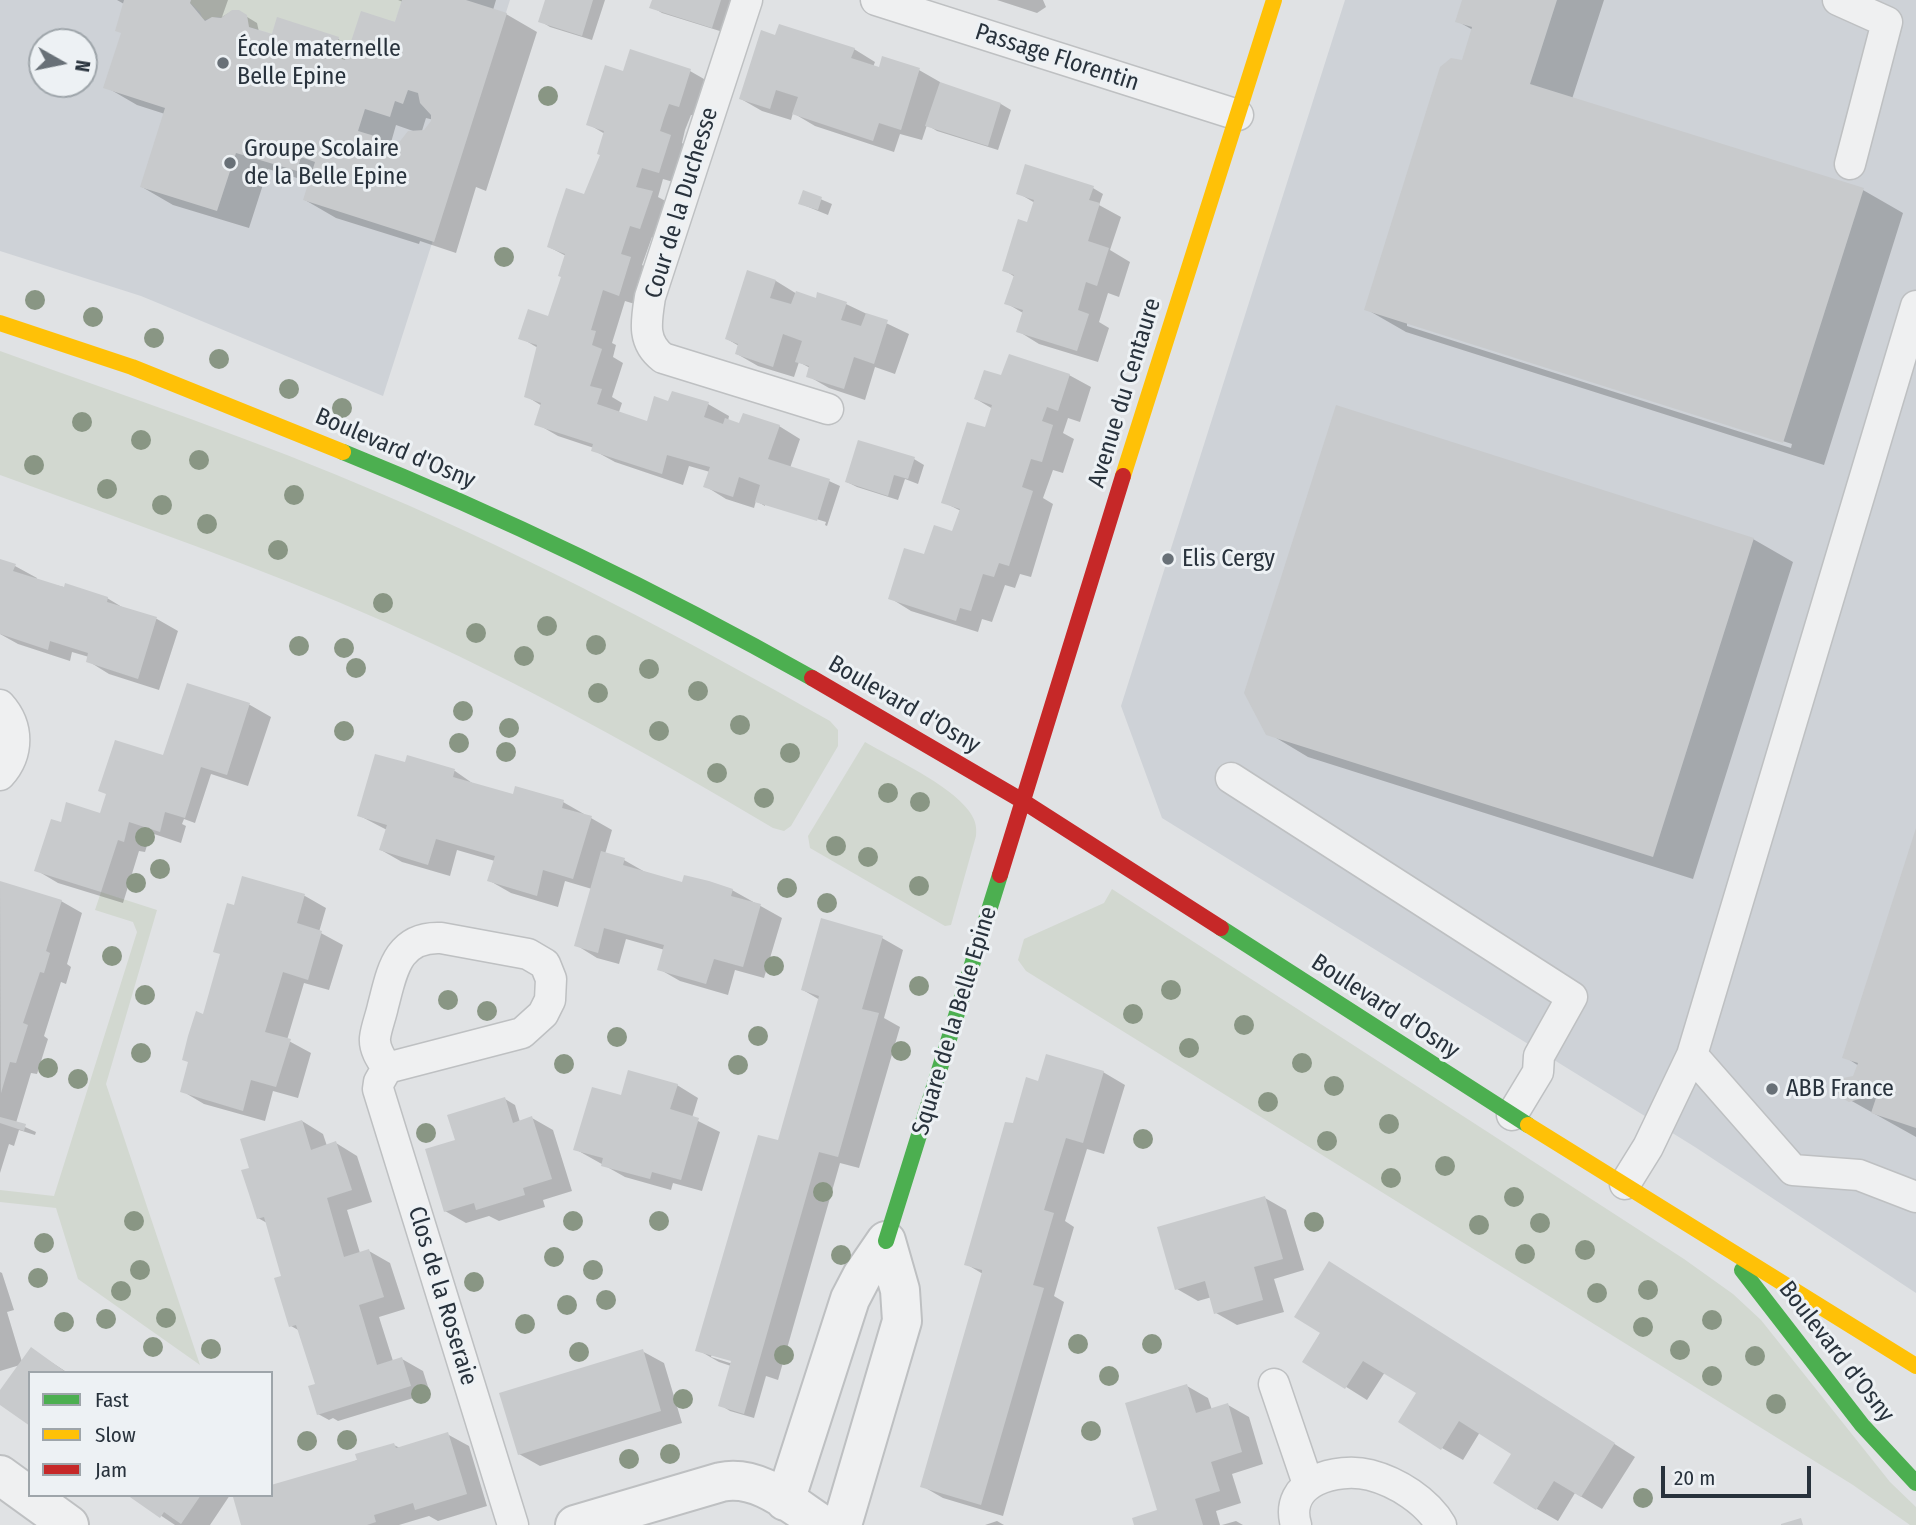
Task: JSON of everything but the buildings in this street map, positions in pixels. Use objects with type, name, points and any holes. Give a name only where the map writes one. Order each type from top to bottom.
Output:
[{"type":"main road","name":"Avenue du Centaure","points":[[1021,800],[1274,0]]},
{"type":"main road","name":"Boulevard d'Osny","points":[[0,323],[132,367],[427,485],[610,571],[755,646],[1021,800],[1512,1115],[1916,1366]]},
{"type":"main road","name":"Square de la Belle Epine","points":[[886,1241],[970,976],[1021,800]]},
{"type":"main road","name":"Boulevard d'Osny","points":[[1723,1247],[1766,1298],[1862,1425],[1916,1483]]},
{"type":"street","name":"Square de la Belle Epine","points":[[785,1501],[850,1299],[886,1241]]},
{"type":"street","points":[[842,1525],[902,1321],[900,1290],[886,1241]]},
{"type":"street","points":[[0,1475],[28,1495]]},
{"type":"street","points":[[575,1525],[729,1480],[745,1480],[768,1490],[823,1525]]},
{"type":"street","points":[[30,1497],[69,1525]]},
{"type":"lane","name":"Cour de la Duchesse","points":[[747,0],[650,297],[646,320],[648,337],[651,349],[663,358],[828,409]]},
{"type":"lane","name":"Passage Florentin","points":[[876,0],[1238,115]]},
{"type":"lane","points":[[1838,0],[1886,22],[1850,164]]},
{"type":"lane","points":[[1625,1184],[1648,1147],[1692,1055],[1916,306]]},
{"type":"lane","points":[[0,705],[15,734],[12,759],[0,775]]},
{"type":"lane","points":[[1231,778],[1572,997],[1539,1056],[1538,1072],[1512,1115]]},
{"type":"lane","name":"Clos de la Roseraie","points":[[427,937],[440,938],[528,954],[545,964],[551,979],[550,1000],[543,1014],[522,1033],[387,1068],[379,1056],[375,1039],[393,966],[410,945],[427,937]]},
{"type":"lane","points":[[1692,1055],[1793,1170],[1858,1175],[1916,1197]]},
{"type":"lane","name":"Clos de la Roseraie","points":[[387,1068],[378,1089],[513,1525]]},
{"type":"lane","points":[[1274,1384],[1308,1484]]},
{"type":"lane","points":[[1296,1525],[1294,1508],[1301,1491],[1308,1484],[1332,1474],[1371,1475],[1410,1494],[1437,1517],[1441,1525]]},
{"type":"shaded area","name":"Groupe Scolaire de la Belle Epine","points":[[0,0],[510,0],[383,396],[141,296],[0,251]]},
{"type":"shaded area","points":[[191,0],[402,0],[395,22],[361,12],[345,60],[332,56],[339,38],[277,18],[272,34],[218,17],[203,20],[200,12],[190,3]]},
{"type":"shaded area","points":[[1345,0],[1916,0],[1916,1293],[1695,1147],[1162,818],[1121,706]]},
{"type":"shaded area","points":[[0,351],[288,455],[496,545],[665,630],[830,721],[838,730],[838,746],[791,826],[784,831],[773,828],[582,719],[385,622],[242,564],[0,475]]},
{"type":"shaded area","points":[[865,742],[948,791],[973,817],[976,836],[951,925],[945,926],[810,848],[808,836]]},
{"type":"shaded area","points":[[1112,889],[1684,1259],[1733,1294],[1761,1320],[1890,1482],[1916,1507],[1916,1525],[1910,1525],[1853,1485],[1026,971],[1018,960],[1024,939],[1104,903]]},
{"type":"shaded area","points":[[101,892],[157,910],[106,1084],[200,1365],[78,1279],[56,1208],[0,1202],[0,1190],[54,1196],[137,932],[133,922],[95,910]]},
{"type":"traffic: fast","points":[[343,452],[463,503],[581,558],[698,616],[812,678]]},
{"type":"traffic: fast","points":[[886,1241],[1000,875]]},
{"type":"traffic: fast","points":[[1221,928],[1528,1125]]},
{"type":"traffic: fast","points":[[1742,1270],[1862,1425],[1916,1483]]},
{"type":"traffic: slow","points":[[1123,476],[1274,0]]},
{"type":"traffic: slow","points":[[0,323],[132,367],[343,452]]},
{"type":"traffic: slow","points":[[1528,1125],[1916,1366]]},
{"type":"traffic: jam","points":[[1000,875],[1123,476]]},
{"type":"traffic: jam","points":[[812,678],[1021,800],[1221,928]]},
{"type":"place","name":"École maternelle Belle Epine","points":[[223,63]]},
{"type":"place","name":"Groupe Scolaire de la Belle Epine","points":[[230,163]]},
{"type":"place","name":"Elis Cergy","points":[[1168,559]]},
{"type":"place","name":"ABB France","points":[[1772,1089]]}]
